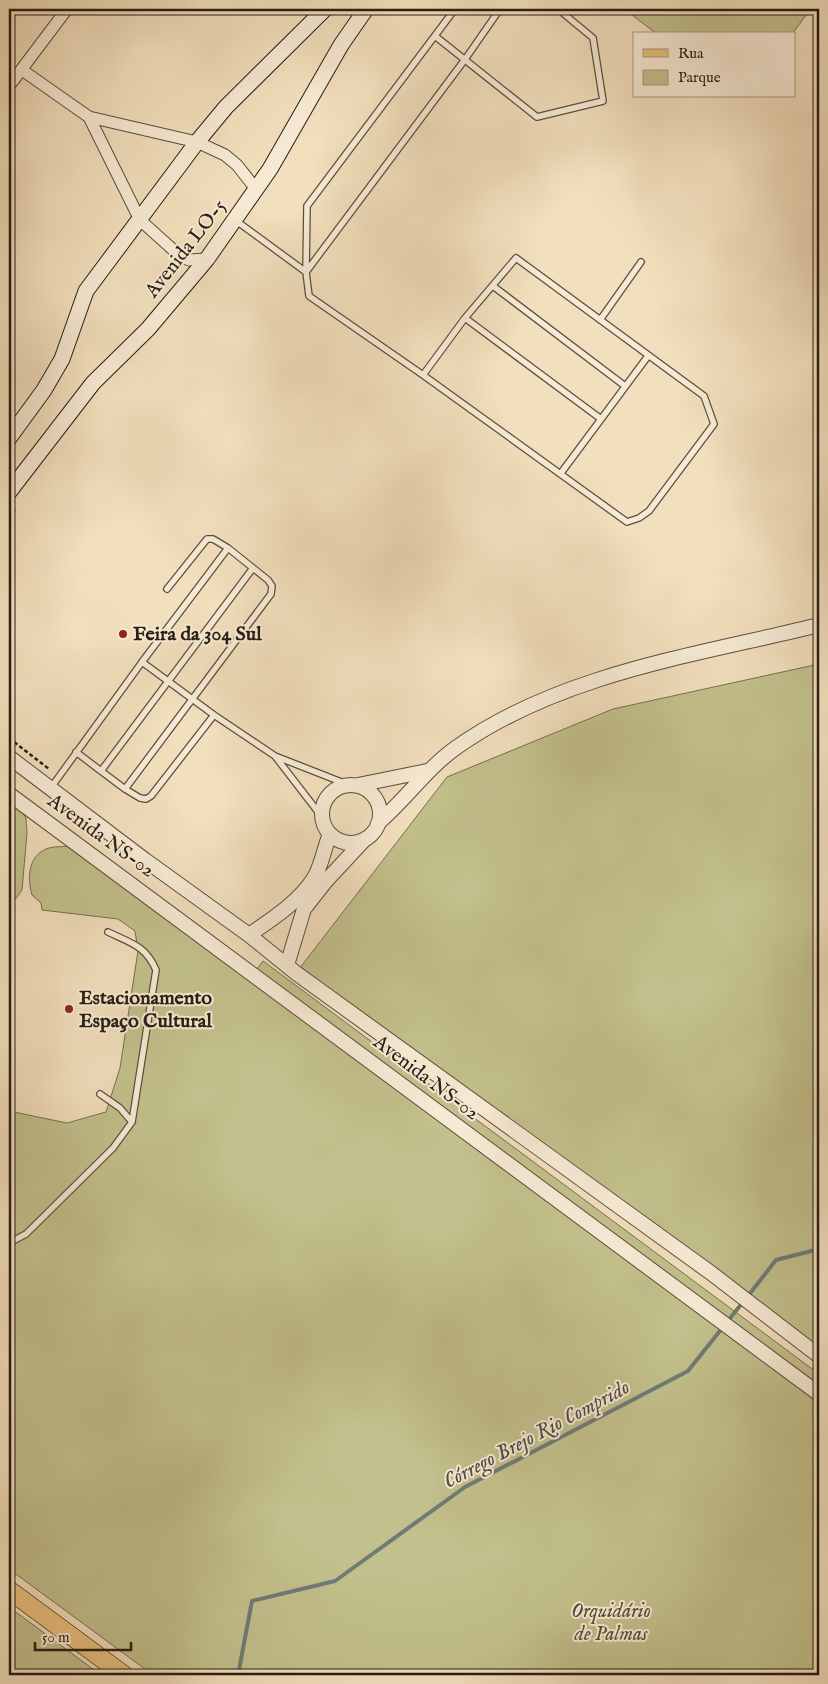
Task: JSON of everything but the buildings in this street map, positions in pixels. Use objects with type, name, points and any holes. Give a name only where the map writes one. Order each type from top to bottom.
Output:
[{"type":"main road","points":[[9,438],[44,390],[62,359],[86,291],[197,142],[251,80],[325,9]]},
{"type":"main road","name":"Avenida LO-5","points":[[9,492],[94,383],[148,329],[207,260],[256,189],[341,45],[366,9]]},
{"type":"main road","points":[[9,1590],[124,1675]]},
{"type":"street","points":[[9,86],[67,9]]},
{"type":"street","points":[[22,70],[89,117],[197,142],[225,154],[256,189]]},
{"type":"street","points":[[89,117],[140,220],[179,255],[189,260],[207,260]]},
{"type":"street","points":[[287,965],[304,909],[326,881],[366,839],[378,823],[413,789],[427,771],[487,727],[530,705],[597,679],[819,625]]},
{"type":"street","name":"Avenida NS-02","points":[[9,757],[287,965],[711,1272],[819,1356]]},
{"type":"street","points":[[366,839],[351,843],[343,842],[330,834],[322,817],[322,808],[332,792],[353,785],[427,771]]},
{"type":"street","points":[[353,785],[369,790],[376,800],[380,811],[378,823]]},
{"type":"street","name":"Avenida NS-02","points":[[9,794],[819,1394]]},
{"type":"street","points":[[249,935],[292,904],[305,890],[317,872],[330,834]]},
{"type":"lane","points":[[423,375],[465,318],[516,258],[704,396],[714,424],[648,510],[639,518],[627,522],[561,473],[309,296],[306,272],[306,206],[455,9]]},
{"type":"lane","points":[[306,272],[466,58],[500,9]]},
{"type":"lane","points":[[435,36],[466,58],[537,117],[603,101],[593,38],[558,9]]},
{"type":"lane","points":[[235,220],[288,261],[306,272]]},
{"type":"lane","points":[[600,320],[641,262]]},
{"type":"lane","points":[[493,286],[625,386]]},
{"type":"lane","points":[[465,318],[601,419]]},
{"type":"lane","points":[[561,473],[648,356]]},
{"type":"lane","points":[[125,789],[270,594],[272,586],[268,580],[228,548],[213,539],[207,539],[166,589]]},
{"type":"lane","points":[[50,789],[228,548]]},
{"type":"lane","points":[[101,771],[253,568]]},
{"type":"lane","points":[[142,662],[214,715],[275,756],[353,785]]},
{"type":"lane","points":[[76,752],[125,789],[140,798],[146,799],[151,796],[214,715]]},
{"type":"lane","points":[[275,756],[322,817]]},
{"type":"lane","points":[[9,1243],[26,1234],[113,1148],[132,1122],[156,970],[151,957],[144,949],[108,932]]},
{"type":"lane","points":[[100,1094],[120,1108],[132,1122]]},
{"type":"path","points":[[9,504],[15,509],[9,518]]},
{"type":"green space","points":[[624,9],[799,9],[807,14],[794,32],[654,32]]},
{"type":"green space","points":[[819,664],[819,1356],[296,973],[447,777],[613,709]]},
{"type":"green space","points":[[9,797],[15,801],[26,818],[27,833],[22,890],[9,908]]},
{"type":"green space","name":"Orquidário de Palmas","points":[[73,846],[251,977],[263,961],[819,1374],[819,1675],[153,1675],[9,1569],[9,1111],[67,1123],[106,1112],[120,1068],[138,951],[135,931],[118,919],[42,910],[41,903],[32,895],[30,874],[33,861],[37,855],[49,848]]},
{"type":"green space","points":[[9,1607],[101,1675],[9,1675]]},
{"type":"waterway","name":"Córrego Brejo Rio Comprido","points":[[748,1296],[776,1260],[819,1249]]},
{"type":"waterway","name":"Córrego Brejo Rio Comprido","points":[[727,1322],[743,1302]]},
{"type":"waterway","name":"Córrego Brejo Rio Comprido","points":[[238,1675],[252,1601],[335,1581],[465,1487],[688,1371],[723,1327]]},
{"type":"place","name":"Feira da 304 Sul","points":[[123,634]]},
{"type":"place","name":"Estacionamento Espaço Cultural","points":[[69,1009]]}]
